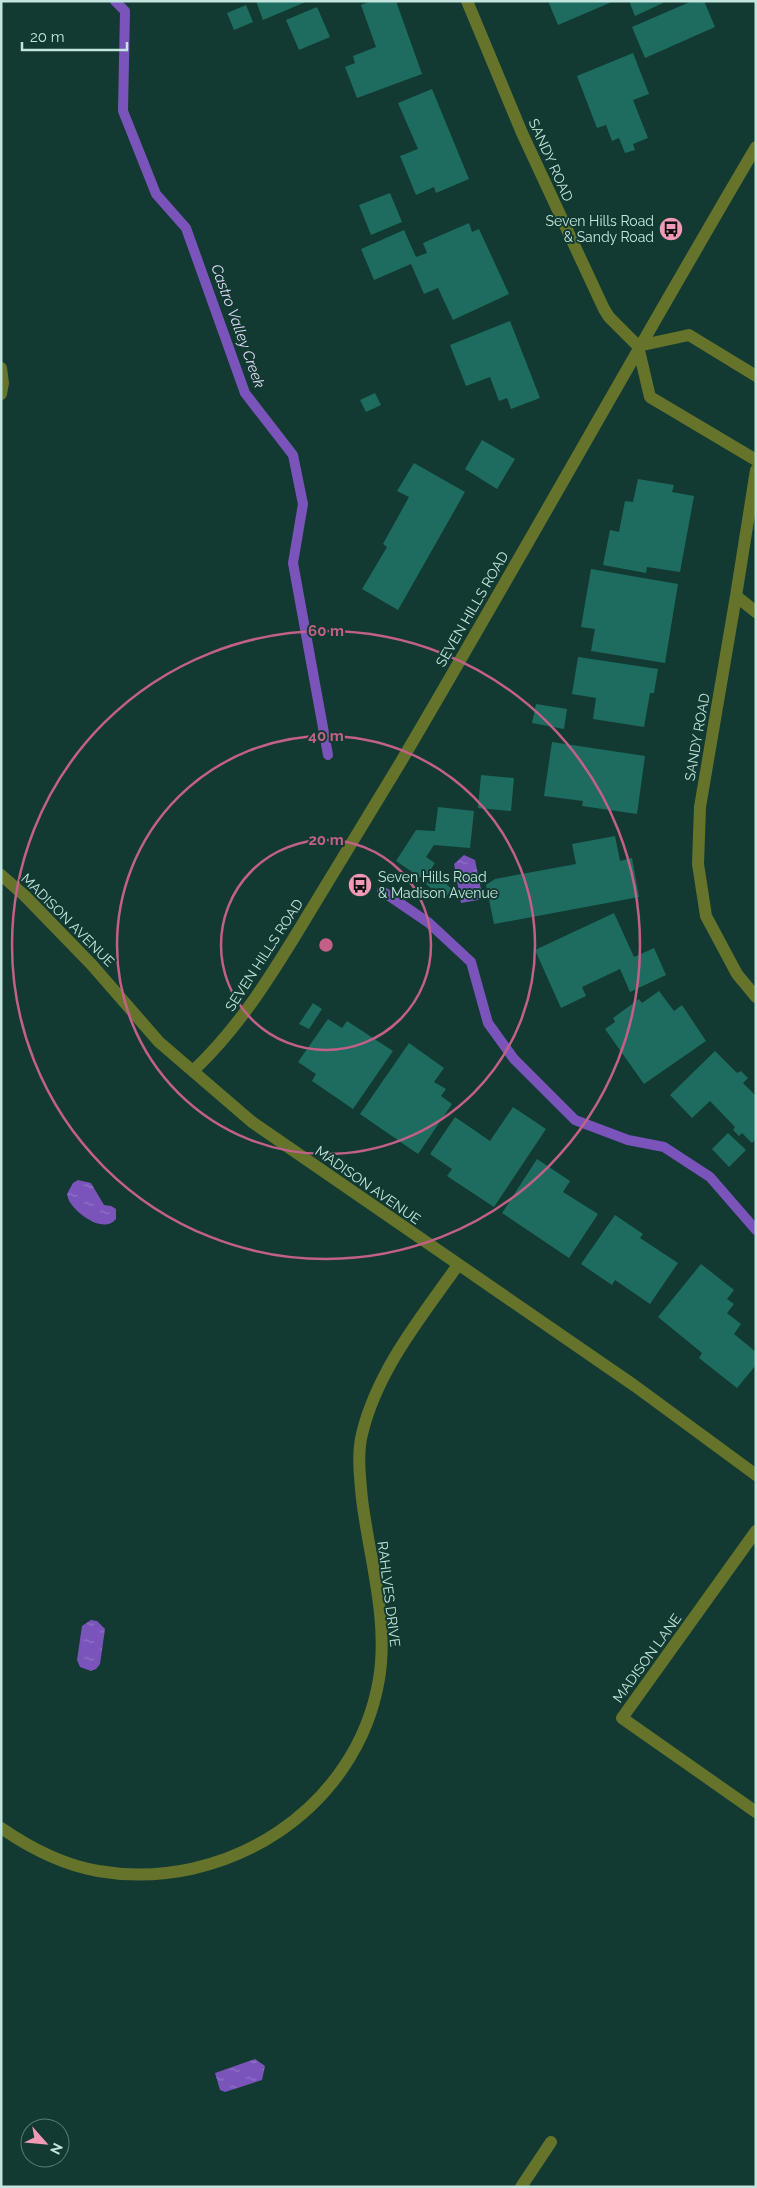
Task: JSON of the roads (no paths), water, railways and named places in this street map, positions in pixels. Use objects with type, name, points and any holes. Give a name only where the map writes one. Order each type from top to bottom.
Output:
[{"type":"street","name":"SANDY ROAD","points":[[467,1],[522,133],[604,309],[609,317],[638,346]]},
{"type":"street","name":"SEVEN HILLS ROAD","points":[[192,1071],[216,1048],[249,1008],[293,940],[500,593],[638,346],[756,147]]},
{"type":"street","points":[[756,376],[689,335],[638,346],[650,397],[756,460]]},
{"type":"street","points":[[1,368],[4,383],[1,394]]},
{"type":"street","name":"SANDY ROAD","points":[[756,470],[700,807],[698,864],[706,916],[737,974],[756,997]]},
{"type":"street","points":[[736,596],[756,612]]},
{"type":"street","name":"MADISON AVENUE","points":[[1,876],[25,896],[92,965],[159,1042],[252,1122],[683,1420],[756,1474]]},
{"type":"street","name":"RAHLVES DRIVE","points":[[1,1828],[20,1841],[59,1860],[98,1871],[125,1874],[164,1873],[213,1864],[255,1846],[294,1821],[329,1788],[351,1755],[368,1718],[379,1679],[382,1641],[360,1479],[361,1436],[373,1396],[396,1354],[458,1265]]},
{"type":"street","name":"MADISON LANE","points":[[756,1531],[622,1718],[756,1812]]},
{"type":"street","points":[[521,2187],[551,2142]]},
{"type":"water","points":[[464,855],[475,860],[483,899],[461,903],[454,864]]},
{"type":"water","points":[[78,1180],[91,1183],[104,1205],[116,1209],[116,1219],[111,1223],[100,1224],[93,1222],[76,1210],[70,1203],[67,1194],[73,1183]]},
{"type":"water","points":[[91,1620],[97,1621],[105,1629],[100,1664],[91,1671],[80,1667],[77,1660],[82,1626]]},
{"type":"water","points":[[255,2059],[265,2066],[262,2080],[225,2092],[220,2090],[215,2073]]},
{"type":"waterway","name":"Castro Valley Creek","points":[[115,1],[125,11],[123,111],[156,194],[186,228],[245,393],[293,455],[303,504],[293,563],[328,755]]},
{"type":"waterway","name":"Castro Valley Creek","points":[[382,891],[429,923],[471,962],[488,1023],[514,1059],[575,1120],[628,1140],[664,1147],[710,1177],[756,1230]]},
{"type":"place","name":"Seven Hills Road & Sandy Road","points":[[671,229]]},
{"type":"place","name":"Seven Hills Road & Madison Avenue","points":[[360,885]]}]
